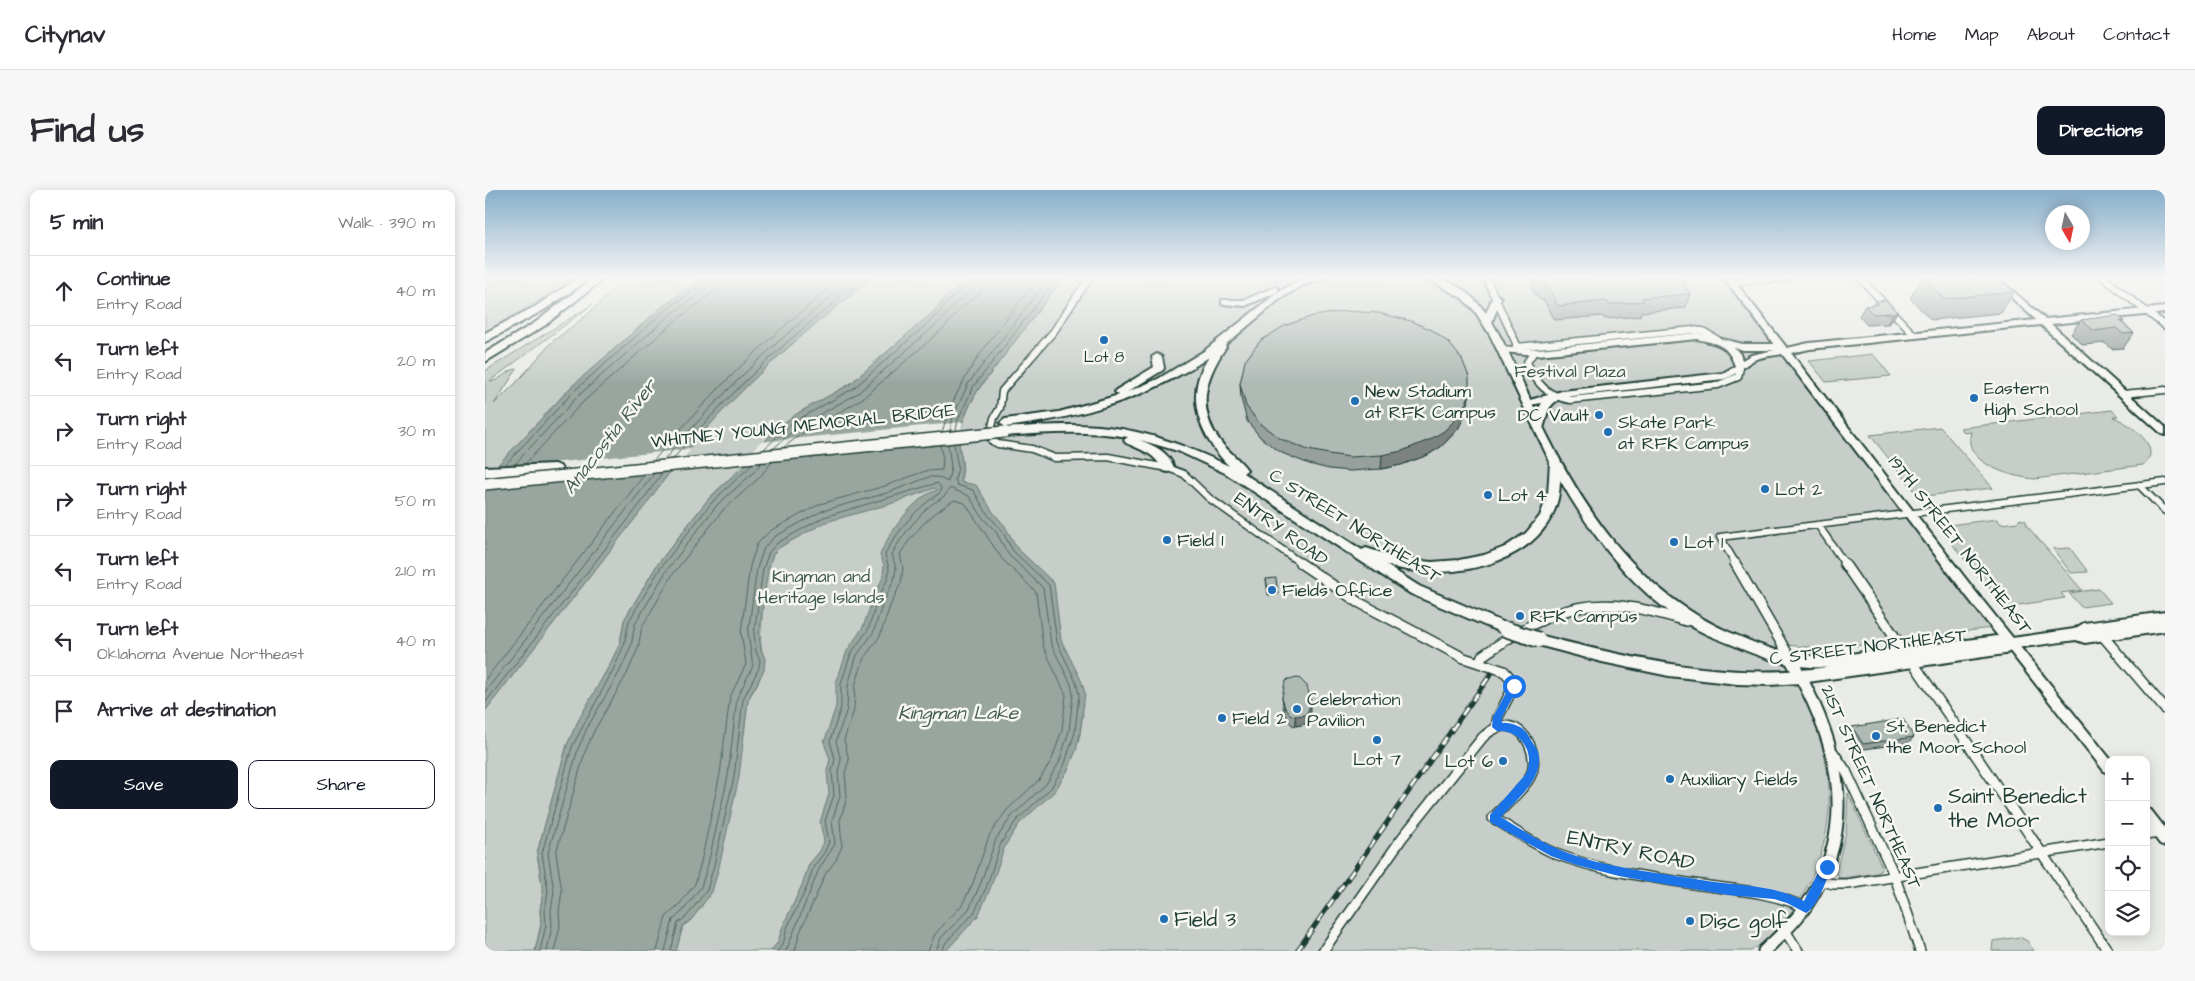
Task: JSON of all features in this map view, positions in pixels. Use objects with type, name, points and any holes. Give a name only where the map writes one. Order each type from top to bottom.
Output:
[{"type":"highway","points":[[485,338],[530,314]]},
{"type":"highway","points":[[485,365],[553,314]]},
{"type":"highway","points":[[485,358],[535,327]]},
{"type":"highway","points":[[485,472],[555,469]]},
{"type":"main road","points":[[1004,427],[1101,406],[1150,388],[1189,366],[1256,314]]},
{"type":"main road","name":"C STREET NORTHEAST","points":[[1482,314],[1488,321],[1553,460],[1601,535],[1636,577],[1666,604],[1700,626],[1727,639],[1790,658],[1825,662],[2005,649],[2011,643],[2078,634],[2084,628],[2165,617]]},
{"type":"main road","points":[[1488,321],[1490,314]]},
{"type":"main road","name":"19TH STREET NORTHEAST","points":[[1755,314],[2105,762]]},
{"type":"main road","points":[[2033,314],[2165,432]]},
{"type":"main road","points":[[1501,349],[1519,349],[1534,352],[1693,336],[1739,346],[1783,349],[2130,314]]},
{"type":"main road","points":[[1756,348],[1766,339],[1765,326]]},
{"type":"main road","points":[[1494,334],[1519,349]]},
{"type":"main road","points":[[1230,335],[1214,356],[1203,379],[1200,396],[1202,417],[1211,438],[1219,449],[1268,494]]},
{"type":"main road","points":[[1589,347],[1596,340]]},
{"type":"main road","points":[[1718,340],[1735,354],[1740,368]]},
{"type":"main road","points":[[1526,404],[1555,398],[1568,393],[1728,375],[1740,368],[1751,358],[1783,349]]},
{"type":"main road","points":[[1059,416],[1084,408],[1129,388],[1159,368],[1157,357]]},
{"type":"main road","points":[[1676,389],[1685,381]]},
{"type":"main road","points":[[1539,429],[1541,412],[1555,398]]},
{"type":"main road","name":"C STREET NORTHEAST","points":[[1004,427],[1083,429],[1132,434],[1182,448],[1229,470],[1339,542],[1357,551],[1396,579],[1437,600],[1505,629],[1595,655],[1669,670],[1750,678],[1801,677],[1909,657]]},
{"type":"main road","name":"WHITNEY YOUNG MEMORIAL BRIDGE","points":[[485,476],[1004,427]]},
{"type":"main road","name":"WHITNEY YOUNG MEMORIAL BRIDGE","points":[[485,484],[1004,427]]},
{"type":"main road","points":[[1083,429],[1110,434],[1146,447],[1166,460],[1169,468]]},
{"type":"main road","points":[[1553,460],[1555,479],[1553,502]]},
{"type":"main road","points":[[1357,551],[1406,565],[1454,566],[1478,562],[1502,554],[1537,530],[1553,502],[1568,486]]},
{"type":"main road","name":"C STREET NORTHEAST","points":[[2078,634],[2085,638],[2165,626]]},
{"type":"main road","points":[[2150,820],[2163,835]]},
{"type":"street","name":"ENTRY ROAD","points":[[1066,314],[1054,331],[1002,391],[1001,408],[994,418],[991,436],[993,441],[998,444],[1032,449],[1055,458],[1108,457],[1169,468],[1184,474],[1217,503],[1294,559],[1358,602],[1439,646],[1503,671],[1513,681],[1514,686],[1498,717],[1497,727],[1507,726],[1522,733],[1531,746],[1534,761],[1530,777],[1493,818],[1555,853],[1584,862],[1619,871],[1728,890],[1774,894],[1789,898],[1806,908]]},
{"type":"street","points":[[1502,314],[1519,349],[1697,330],[1718,340]]},
{"type":"street","points":[[1894,314],[1914,335]]},
{"type":"street","points":[[2148,314],[2165,326]]},
{"type":"street","points":[[1534,352],[1527,360],[1537,385],[1555,398],[1574,400],[1727,382],[1738,378],[1740,368]]},
{"type":"street","points":[[2123,394],[2165,390]]},
{"type":"street","points":[[2108,951],[1818,525],[2165,482]]},
{"type":"street","points":[[2139,485],[2165,511]]},
{"type":"street","name":"21ST STREET NORTHEAST","points":[[1818,525],[1720,537],[1816,705],[1832,751],[1846,772],[1895,877],[1920,951]]},
{"type":"street","points":[[1479,663],[1482,656],[1532,622],[1558,611],[1588,604],[1617,604],[1659,611],[1700,626]]},
{"type":"street","points":[[2102,635],[2165,709]]},
{"type":"street","points":[[1323,951],[1402,838],[1483,737],[1497,727]]},
{"type":"street","points":[[1764,951],[1786,932],[1806,908],[1821,881],[1833,849],[1838,812],[1838,786],[1832,751]]},
{"type":"street","points":[[2150,836],[2163,835]]},
{"type":"street","points":[[1821,881],[1844,885],[2105,843]]},
{"type":"street","points":[[1786,932],[1798,951]]},
{"type":"green space","points":[[485,314],[516,314],[485,332]]},
{"type":"green space","points":[[580,314],[490,381],[496,380],[517,369],[494,404],[515,384],[552,342],[588,314],[654,314],[570,388],[496,467],[485,466],[485,371]]},
{"type":"green space","points":[[821,314],[931,314],[850,384],[798,413],[709,498],[657,565],[624,620],[620,643],[567,745],[537,853],[543,891],[540,911],[541,924],[535,951],[485,951],[485,711],[687,450],[742,389],[817,322]]},
{"type":"green space","name":"RFK Campus","points":[[1036,314],[1750,314],[1991,628],[1830,649],[1774,644],[1806,702],[1818,731],[1829,791],[1828,822],[1821,853],[1803,895],[1776,930],[1751,951],[863,951],[1056,789],[1069,768],[1080,733],[1083,713],[1031,576],[961,482],[963,469],[959,443],[963,422],[978,390]]},
{"type":"green space","points":[[1873,354],[1891,376],[1826,382],[1809,361]]},
{"type":"green space","points":[[2112,410],[2118,416],[2113,417],[2136,431],[2148,444],[2149,459],[2143,465],[2034,479],[2025,478],[2002,471],[1981,460],[1974,452],[1970,443],[1971,432],[1965,433],[1960,428]]},
{"type":"green space","points":[[1940,427],[1993,488],[1925,496],[1917,494],[1870,435]]},
{"type":"green space","name":"Kingman and Heritage Islands","points":[[930,485],[937,488],[963,570],[783,926],[778,942],[771,951],[676,951],[683,926],[691,920],[702,906],[744,733],[748,700],[759,681],[765,659],[761,649],[761,562],[780,547],[805,533],[812,526]]},
{"type":"green space","points":[[1997,519],[2001,524],[2018,522],[2020,519],[2026,521],[2027,526],[2082,590],[2061,593],[2065,598],[2005,607],[1989,587],[1981,581],[1943,532],[1945,532],[1941,526]]},
{"type":"green space","points":[[2070,548],[2088,572],[2071,573],[2053,549]]},
{"type":"green space","points":[[2099,589],[2111,603],[2081,607],[2069,593]]},
{"type":"green space","points":[[1848,793],[1882,867],[1877,873],[1843,878],[1839,877],[1836,872],[1846,832]]},
{"type":"green space","points":[[2020,937],[2027,941],[2034,951],[1992,951],[1993,941]]},
{"type":"water","name":"Anacostia River","points":[[654,314],[828,314],[750,383],[695,441],[485,711],[485,479],[570,388]]},
{"type":"water","name":"Kingman Lake","points":[[931,314],[1036,314],[978,390],[965,415],[959,436],[962,464],[961,482],[976,485],[993,512],[1005,526],[1017,548],[1054,583],[1061,640],[1081,680],[1085,693],[1080,733],[1069,768],[1055,791],[1019,824],[1005,846],[978,916],[946,951],[771,951],[778,942],[809,864],[820,851],[824,841],[820,822],[829,794],[827,770],[830,759],[824,743],[836,706],[836,683],[847,651],[863,627],[883,577],[884,565],[880,555],[887,540],[904,516],[923,497],[937,490],[935,488],[890,504],[826,522],[780,547],[773,554],[768,570],[759,635],[761,650],[765,659],[764,670],[748,700],[739,777],[719,867],[712,892],[691,920],[683,926],[676,951],[535,951],[541,924],[540,911],[543,891],[537,853],[567,745],[620,644],[624,620],[657,565],[709,498],[746,465],[775,429],[798,413],[850,384]]},
{"type":"pier","points":[[963,422],[959,443],[741,465],[760,442]]},
{"type":"pier","points":[[691,449],[672,472],[485,491],[485,479],[496,467]]},
{"type":"building","name":"New Stadium at RFK Campus","points":[[1329,314],[1381,314],[1411,321],[1432,330],[1449,343],[1462,359],[1469,377],[1469,396],[1460,415],[1444,431],[1429,440],[1402,451],[1382,455],[1350,457],[1329,454],[1308,450],[1281,439],[1260,424],[1246,406],[1240,384],[1245,361],[1260,341],[1284,326],[1313,316]]},
{"type":"building","points":[[2118,315],[2124,321],[2120,321],[2134,333],[2123,334],[2116,328],[2094,331],[2081,320]]},
{"type":"building","points":[[1276,578],[1277,587],[1268,589],[1266,579]]},
{"type":"building","name":"Celebration Pavilion","points":[[1299,678],[1307,686],[1311,702],[1305,715],[1295,716],[1291,715],[1285,708],[1282,697],[1285,682],[1288,679]]},
{"type":"building","points":[[1903,719],[1914,737],[1863,744],[1852,727]]},
{"type":"railway","points":[[1297,951],[1491,674]]},
{"type":"place","name":"Lot 8","points":[[1104,340]]},
{"type":"place","name":"Eastern High School","points":[[1974,398]]},
{"type":"place","name":"New Stadium at RFK Campus","points":[[1355,401]]},
{"type":"place","name":"DC Vault","points":[[1599,415]]},
{"type":"place","name":"Skate Park at RFK Campus","points":[[1608,432]]},
{"type":"place","name":"Lot 2","points":[[1765,489]]},
{"type":"place","name":"Lot 4","points":[[1488,495]]},
{"type":"place","name":"Field 1","points":[[1167,540]]},
{"type":"place","name":"Lot 1","points":[[1674,542]]},
{"type":"place","name":"Fields Office","points":[[1272,590]]},
{"type":"place","name":"RFK Campus","points":[[1520,616]]},
{"type":"place","name":"Celebration Pavilion","points":[[1297,709]]},
{"type":"place","name":"Field 2","points":[[1222,718]]},
{"type":"place","name":"St. Benedict the Moor School","points":[[1876,736]]},
{"type":"place","name":"Lot 7","points":[[1377,740]]},
{"type":"place","name":"Lot 6","points":[[1503,761]]},
{"type":"place","name":"Auxiliary fields","points":[[1670,779]]},
{"type":"place","name":"Saint Benedict the Moor","points":[[1938,808]]},
{"type":"place","name":"Field 3","points":[[1164,919]]},
{"type":"place","name":"Disc golf","points":[[1690,921]]},
{"type":"route","points":[[1514,686],[1498,717],[1497,727],[1507,726],[1515,728],[1522,733],[1531,746],[1534,761],[1533,769],[1530,777],[1493,818],[1555,853],[1577,860],[1619,871],[1728,890],[1774,894],[1789,898],[1806,908],[1827,867]]},
{"type":"park label","name":"Festival Plaza","points":[[1570,371]]}]
